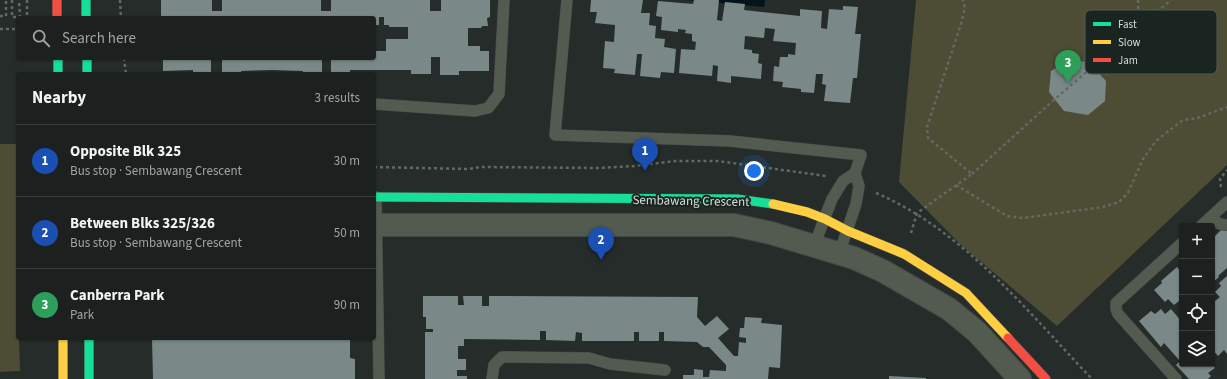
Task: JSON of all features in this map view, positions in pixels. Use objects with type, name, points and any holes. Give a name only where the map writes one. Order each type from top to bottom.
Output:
[{"type":"street","points":[[57,0],[58,16]]},
{"type":"street","points":[[86,0],[86,16]]},
{"type":"street","points":[[58,60],[58,72]]},
{"type":"street","points":[[86,60],[87,72]]},
{"type":"street","name":"Sembawang Crescent","points":[[376,197],[737,199],[768,203],[807,212],[904,254],[966,294],[1046,379]]},
{"type":"street","name":"Sembawang Crescent","points":[[376,225],[734,225],[772,233],[854,258],[883,270],[949,309],[977,332],[1020,379]]},
{"type":"street","points":[[63,340],[63,379]]},
{"type":"street","points":[[89,340],[89,379]]},
{"type":"lane","points":[[376,104],[475,111],[488,108],[499,94],[504,0]]},
{"type":"lane","points":[[567,0],[555,135],[730,141],[861,155],[855,173],[859,186],[856,204],[840,254]]},
{"type":"lane","points":[[814,246],[832,199],[843,181],[855,173]]},
{"type":"lane","points":[[1204,223],[1227,202]]},
{"type":"lane","points":[[1210,218],[1220,224],[1226,225]]},
{"type":"lane","points":[[1176,379],[1118,314],[1116,303],[1179,246]]},
{"type":"lane","points":[[376,264],[379,379]]},
{"type":"lane","points":[[492,379],[494,365],[502,357],[589,358],[610,364],[665,370]]},
{"type":"path","points":[[0,16],[6,16],[6,0]]},
{"type":"path","points":[[12,0],[12,18],[16,18]]},
{"type":"path","points":[[19,0],[20,16]]},
{"type":"path","points":[[27,0],[27,16]]},
{"type":"path","points":[[120,0],[121,16]]},
{"type":"path","points":[[963,0],[965,8],[961,24],[927,127],[928,138],[972,174]]},
{"type":"path","points":[[1138,0],[1138,10]]},
{"type":"path","points":[[1159,10],[1171,0]]},
{"type":"path","points":[[0,30],[16,29]]},
{"type":"path","points":[[124,60],[126,72]]},
{"type":"path","points":[[904,254],[917,213],[972,174],[1085,73]]},
{"type":"path","points":[[956,186],[1007,216],[1023,218],[1104,208],[1119,202],[1128,193],[1143,159],[1156,141],[1183,120],[1198,118],[1227,107]]},
{"type":"path","points":[[1222,188],[1220,179],[1227,170]]},
{"type":"green space","points":[[916,0],[1227,0],[1227,165],[1057,326],[960,244],[899,182]]},
{"type":"green space","points":[[0,144],[16,144],[16,340],[19,340],[20,371],[0,372]]},
{"type":"water","points":[[687,0],[765,0],[764,7]]},
{"type":"building","points":[[161,0],[212,0],[212,11],[222,11],[222,0],[321,0],[321,11],[331,11],[331,0],[430,0],[430,11],[441,11],[441,0],[490,0],[490,17],[487,18],[488,26],[482,26],[481,28],[468,28],[468,46],[480,46],[480,51],[489,51],[489,71],[459,71],[459,75],[440,75],[440,57],[431,57],[431,74],[411,74],[411,70],[350,70],[350,72],[331,72],[331,60],[376,60],[376,51],[386,51],[386,39],[408,39],[408,27],[389,27],[389,25],[384,25],[384,17],[379,17],[379,25],[376,25],[376,16],[161,16]]},
{"type":"building","points":[[591,0],[643,0],[641,13],[650,13],[649,25],[656,26],[655,38],[665,39],[664,47],[676,49],[674,73],[661,72],[660,78],[640,76],[642,54],[637,54],[635,75],[614,73],[615,69],[603,68],[605,41],[614,42],[615,25],[595,23],[597,12],[590,12]]},
{"type":"building","points":[[694,0],[719,0],[717,20],[722,21],[725,2],[745,4],[744,10],[800,16],[800,9],[822,11],[821,28],[827,29],[829,9],[843,10],[843,6],[858,7],[855,34],[861,34],[857,78],[853,78],[850,103],[824,101],[826,85],[822,84],[823,74],[816,74],[814,93],[801,92],[801,89],[782,87],[783,82],[773,81],[774,66],[779,67],[780,57],[788,57],[788,54],[795,55],[796,43],[773,41],[775,29],[765,28],[764,38],[745,36],[744,49],[752,50],[752,53],[759,54],[758,63],[762,64],[761,79],[731,76],[731,83],[717,81],[718,66],[713,65],[712,76],[679,73],[681,49],[695,50],[696,42],[692,41],[692,34],[685,33],[686,30],[678,29],[678,32],[661,30],[662,17],[656,16],[658,1],[693,4]]},
{"type":"building","points":[[163,60],[211,60],[211,72],[193,72],[193,70],[163,71]]},
{"type":"building","points":[[222,60],[322,60],[322,72],[272,70],[222,72]]},
{"type":"building","points":[[1069,60],[1085,62],[1085,74],[1099,74],[1106,81],[1105,101],[1088,115],[1064,111],[1049,92],[1051,71]]},
{"type":"building","points":[[1227,224],[1227,268],[1215,280],[1215,259],[1215,236]]},
{"type":"building","points":[[1177,267],[1179,270],[1179,301],[1174,305],[1168,299],[1165,302],[1154,290],[1162,283],[1161,281]]},
{"type":"building","points":[[1227,276],[1227,354],[1224,350],[1218,356],[1215,352],[1215,301],[1220,297],[1215,292],[1221,286],[1219,283]]},
{"type":"building","points":[[423,296],[458,296],[458,305],[464,305],[463,296],[482,296],[482,306],[489,306],[489,296],[698,297],[697,317],[705,326],[717,316],[729,329],[718,338],[734,356],[738,356],[739,342],[746,343],[746,338],[739,337],[740,328],[744,328],[745,317],[762,318],[761,323],[782,325],[780,368],[769,367],[768,379],[683,379],[683,375],[694,375],[694,369],[703,370],[703,377],[709,377],[710,370],[726,371],[726,365],[709,347],[703,347],[697,342],[664,341],[664,332],[659,332],[659,341],[639,341],[639,332],[634,332],[634,341],[582,341],[582,333],[576,332],[575,341],[546,340],[546,331],[540,331],[540,340],[464,339],[464,346],[458,346],[458,359],[466,359],[466,370],[457,370],[457,376],[467,376],[467,379],[425,379],[425,332],[433,332],[433,329],[426,329],[426,317],[423,317]]},
{"type":"building","points":[[1161,309],[1165,314],[1171,309],[1179,318],[1179,360],[1164,343],[1161,347],[1139,321],[1151,311],[1155,314]]},
{"type":"building","points":[[152,340],[350,340],[350,358],[355,359],[355,379],[153,379]]},
{"type":"building","points":[[1179,362],[1179,367],[1215,368],[1208,373],[1211,376],[1208,379],[1189,379],[1176,365]]},
{"type":"building","points":[[889,376],[926,378],[926,379],[889,379]]},
{"type":"traffic: fast","points":[[86,0],[86,16]]},
{"type":"traffic: fast","points":[[58,60],[58,72]]},
{"type":"traffic: fast","points":[[87,60],[87,72]]},
{"type":"traffic: fast","points":[[376,197],[737,199],[773,204]]},
{"type":"traffic: fast","points":[[89,340],[89,379]]},
{"type":"traffic: slow","points":[[773,204],[807,212],[904,254],[966,293],[1008,338]]},
{"type":"traffic: slow","points":[[63,340],[63,379]]},
{"type":"traffic: jam","points":[[57,0],[57,16]]},
{"type":"traffic: jam","points":[[1008,338],[1046,379]]},
{"type":"place","name":"Canberra Park","points":[[1068,83]]},
{"type":"place","name":"Opposite Blk 325","points":[[645,171]]},
{"type":"place","name":"Between Blks 325/326","points":[[601,260]]}]
